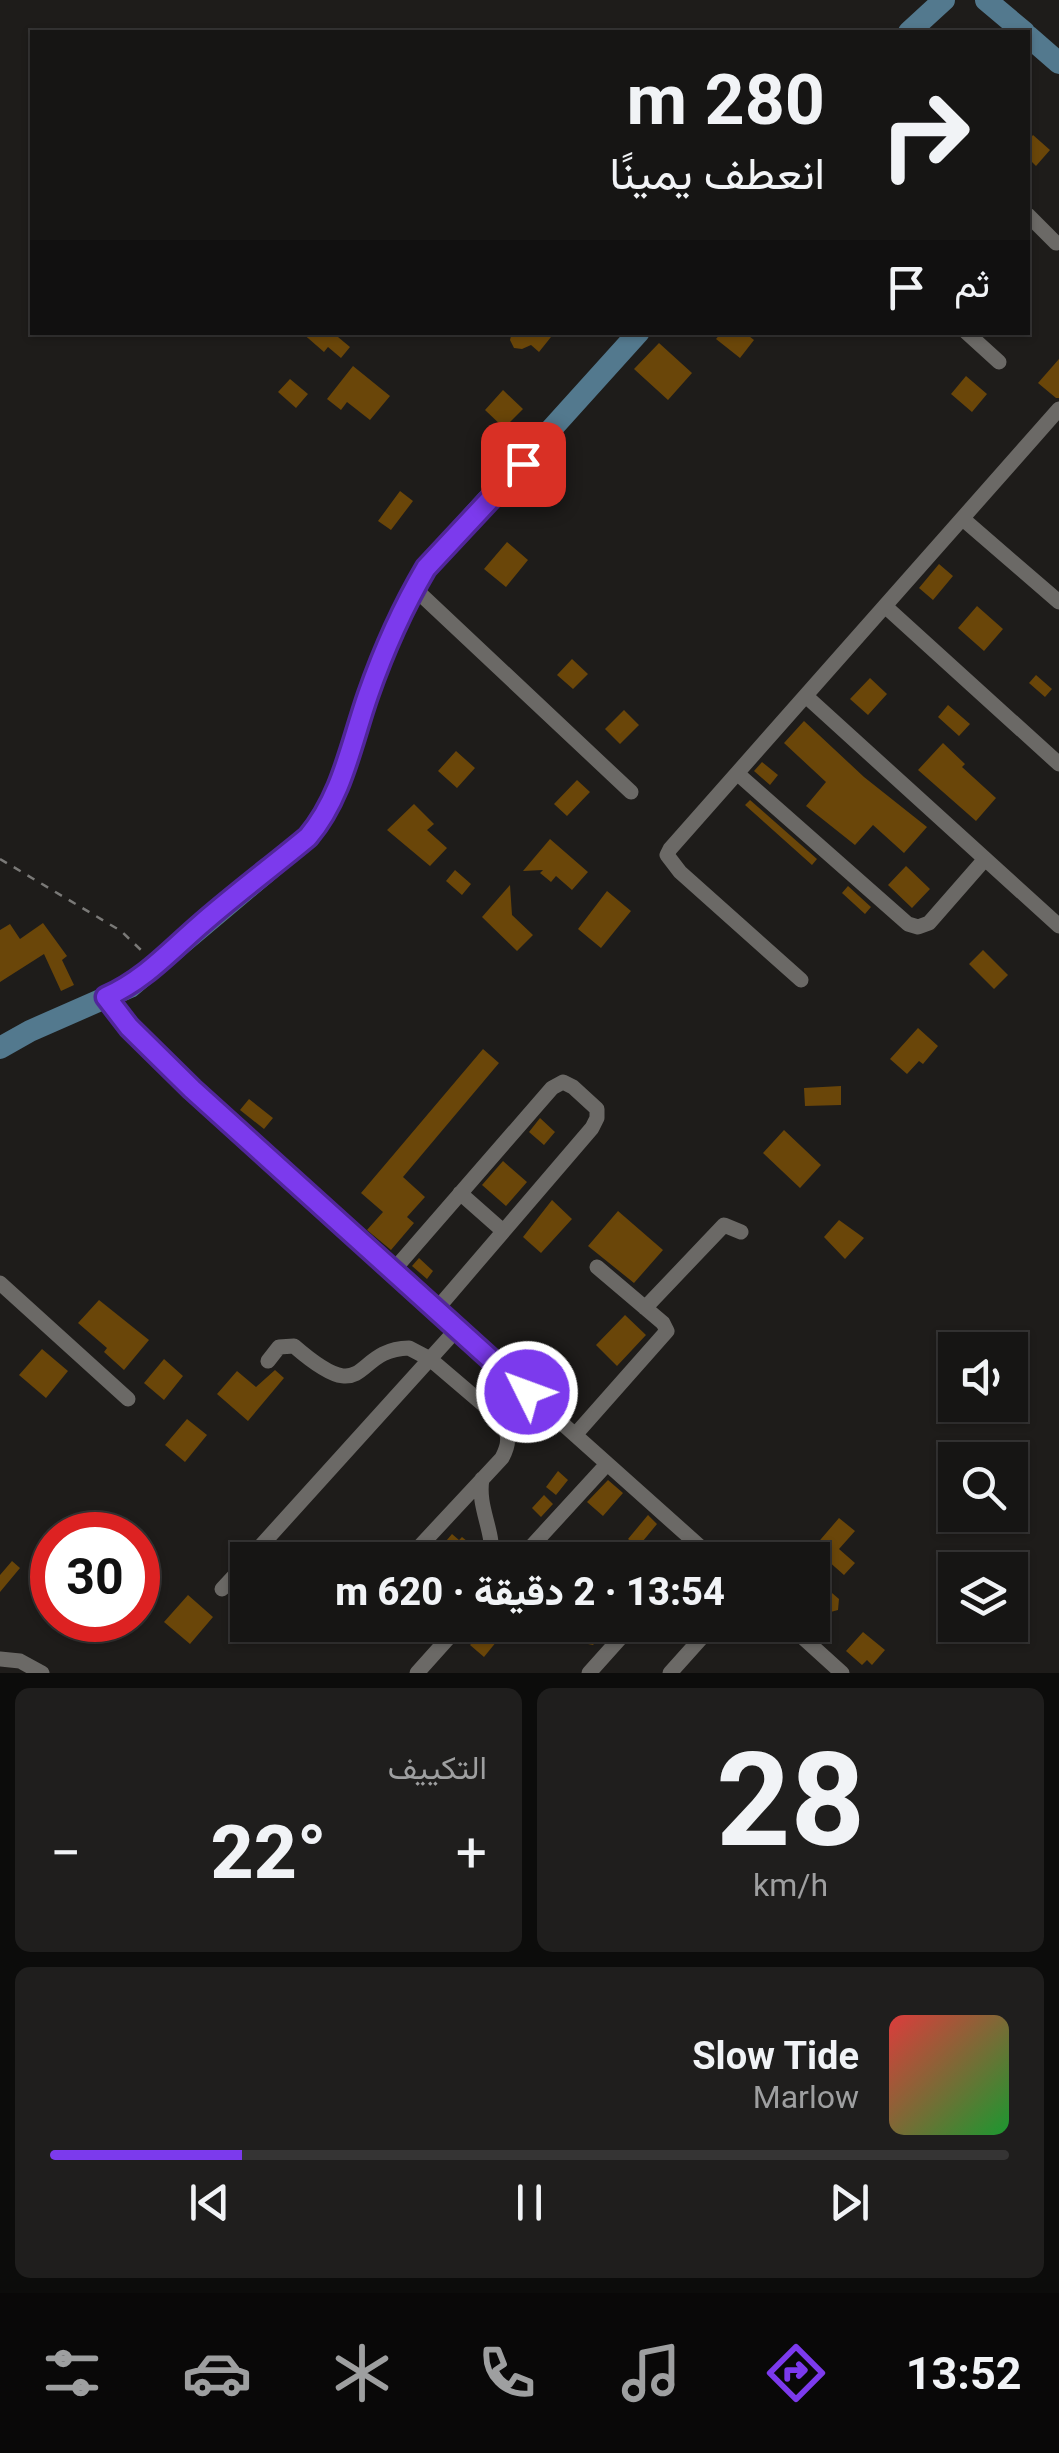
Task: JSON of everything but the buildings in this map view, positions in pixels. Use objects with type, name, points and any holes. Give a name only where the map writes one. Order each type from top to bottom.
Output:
[{"type":"street","points":[[910,30],[944,0]]},
{"type":"street","points":[[990,3],[1021,30]]},
{"type":"street","points":[[1030,38],[1059,63]]},
{"type":"street","points":[[1030,217],[1056,243]]},
{"type":"street","points":[[0,1048],[130,987],[308,837],[331,807],[370,690],[426,568],[636,335]]},
{"type":"street","points":[[969,335],[999,362]]},
{"type":"street","points":[[801,980],[680,872],[668,856],[1059,409]]},
{"type":"street","points":[[963,519],[1059,602]]},
{"type":"street","points":[[414,588],[631,792]]},
{"type":"street","points":[[886,607],[1059,764]]},
{"type":"street","points":[[807,698],[1059,926]]},
{"type":"street","points":[[738,774],[908,924],[918,927],[928,923],[985,859]]},
{"type":"street","points":[[106,997],[158,1056],[575,1435],[684,1542]]},
{"type":"street","points":[[392,1272],[552,1088],[563,1082],[573,1087],[596,1109],[597,1118],[436,1310]]},
{"type":"street","points":[[460,1193],[502,1231]]},
{"type":"street","points":[[644,1308],[724,1225],[741,1232]]},
{"type":"street","points":[[575,1435],[667,1331],[597,1267]]},
{"type":"street","points":[[0,1284],[128,1399]]},
{"type":"street","points":[[264,1542],[457,1329]]},
{"type":"street","points":[[268,1361],[279,1348],[294,1346],[326,1372],[348,1377],[398,1348],[418,1351],[498,1418],[506,1428],[508,1446],[424,1542]]},
{"type":"street","points":[[535,1542],[606,1464]]},
{"type":"street","points":[[482,1479],[480,1503],[489,1526],[489,1542]]},
{"type":"street","points":[[222,1590],[230,1581]]},
{"type":"street","points":[[416,1673],[444,1642]]},
{"type":"street","points":[[589,1673],[617,1642]]},
{"type":"street","points":[[670,1673],[698,1642]]},
{"type":"street","points":[[807,1642],[842,1673]]},
{"type":"street","points":[[0,1659],[20,1661],[42,1673]]},
{"type":"path","points":[[0,860],[120,931],[144,954],[153,970]]},
{"type":"route","points":[[523,464],[426,568],[414,588],[370,690],[340,785],[320,822],[308,837],[198,927],[153,970],[130,987],[106,997],[129,1027],[192,1089],[527,1392]]}]
